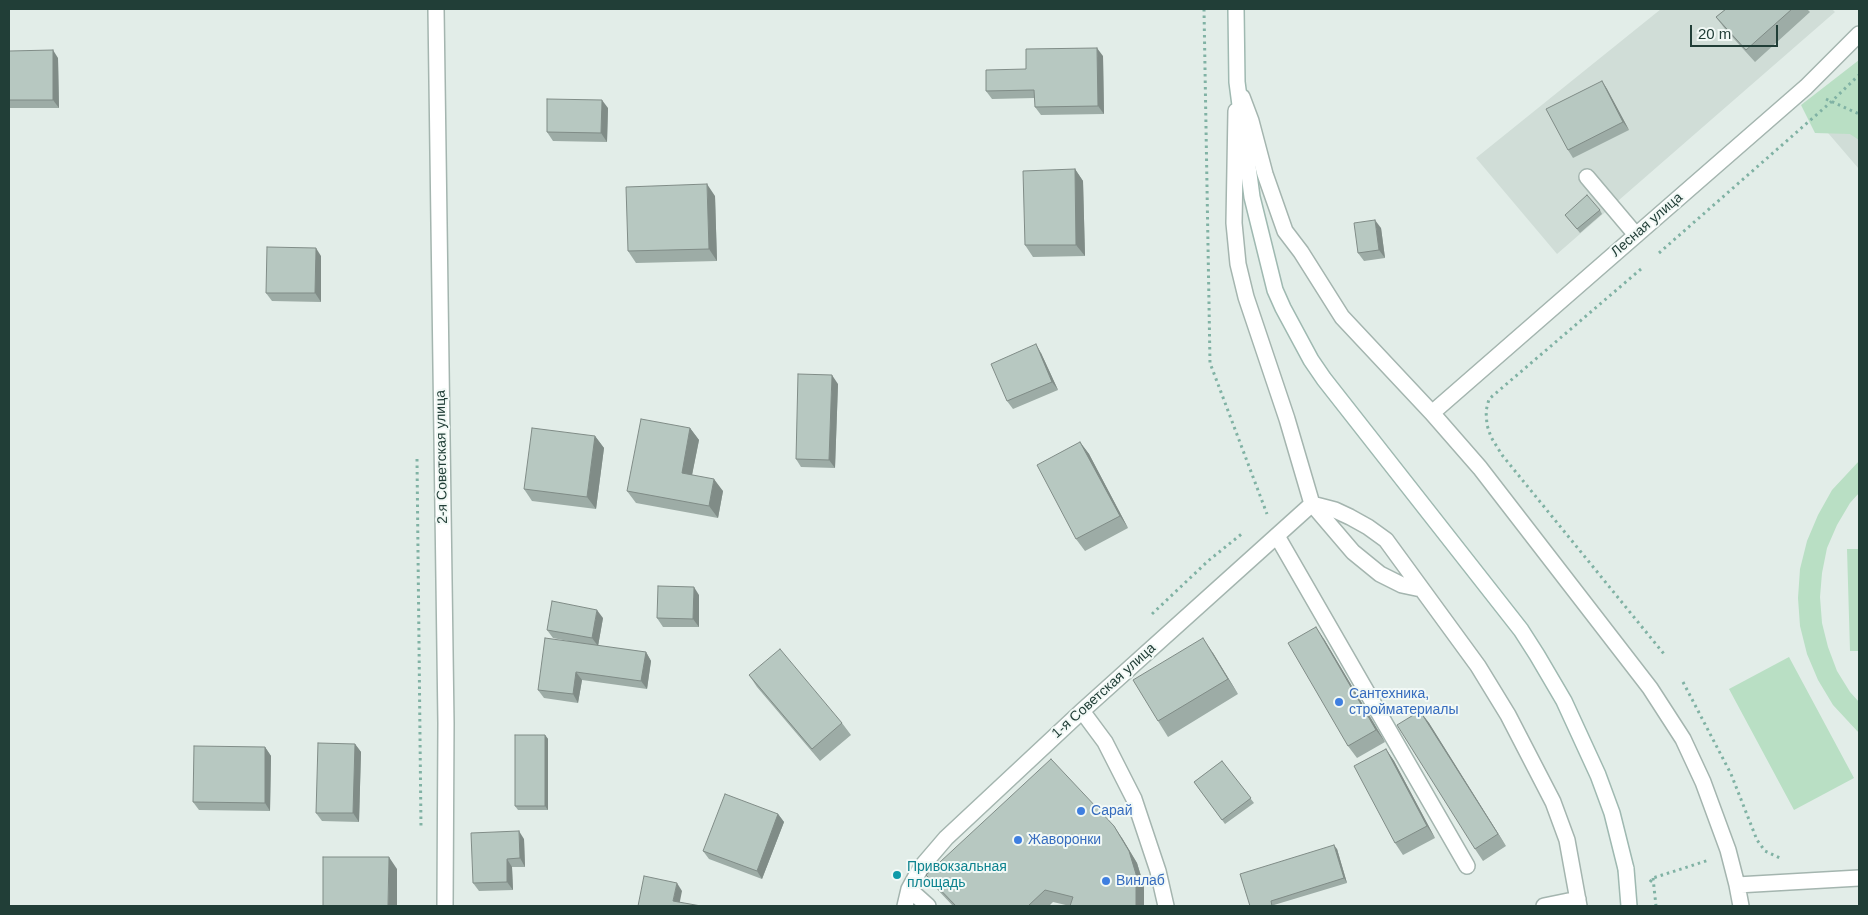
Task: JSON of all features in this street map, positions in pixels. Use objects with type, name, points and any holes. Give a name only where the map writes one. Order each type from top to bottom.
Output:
[{"type":"street","name":"2-я Советская улица","points":[[436,9],[446,723],[445,906]]},
{"type":"street","points":[[1236,9],[1234,224],[1238,264],[1246,297],[1287,420],[1312,504],[1353,552],[1380,574],[1402,585],[1421,589]]},
{"type":"street","name":"Лесная улица","points":[[1432,413],[1806,87],[1859,34]]},
{"type":"street","points":[[1236,82],[1251,121],[1265,174],[1285,231],[1301,252],[1342,317],[1432,413],[1486,475],[1650,688],[1683,739],[1696,765],[1728,850],[1741,906]]},
{"type":"street","points":[[1236,82],[1252,197],[1275,290],[1291,326],[1324,379],[1521,630],[1538,655],[1564,701],[1598,776],[1612,813],[1626,869],[1629,906]]},
{"type":"street","points":[[1587,177],[1636,235]]},
{"type":"street","points":[[1312,504],[1342,513],[1368,527],[1386,540],[1478,666],[1508,715],[1553,802],[1566,840],[1578,903],[1544,906]]},
{"type":"street","name":"1-я Советская улица","points":[[905,906],[909,890],[922,866],[946,838],[1082,711],[1312,504]]},
{"type":"street","points":[[1277,536],[1467,866]]},
{"type":"street","points":[[1082,711],[1105,742],[1134,799],[1158,870],[1166,906]]},
{"type":"street","points":[[1737,885],[1859,878]]},
{"type":"street","points":[[909,890],[928,906]]},
{"type":"path","points":[[1204,9],[1210,363],[1268,513],[1260,519]]},
{"type":"path","points":[[1659,253],[1831,102],[1859,75]]},
{"type":"path","points":[[1806,87],[1831,102],[1859,114]]},
{"type":"path","points":[[1641,269],[1489,399],[1486,411],[1490,437],[1502,455],[1664,654]]},
{"type":"path","points":[[1146,621],[1208,561],[1245,531]]},
{"type":"path","points":[[1683,682],[1731,774],[1757,840],[1765,851],[1781,859],[1788,860]]},
{"type":"path","points":[[1647,885],[1653,878],[1710,859]]},
{"type":"path","points":[[1653,878],[1656,906]]},
{"type":"shaded area","points":[[1661,9],[1832,9],[1835,12],[1557,254],[1476,158]]},
{"type":"shaded area","points":[[1859,74],[1859,169],[1810,112]]},
{"type":"green space","points":[[1859,60],[1859,140],[1850,134],[1815,133],[1801,105]]},
{"type":"green space","points":[[1859,461],[1859,493],[1850,503],[1837,525],[1827,548],[1820,597],[1822,623],[1828,647],[1837,671],[1850,692],[1859,702],[1859,733],[1833,705],[1818,680],[1807,654],[1800,626],[1798,598],[1800,569],[1807,541],[1818,515],[1832,490]]},
{"type":"green space","points":[[1847,549],[1859,549],[1859,651],[1850,651]]},
{"type":"green space","points":[[1789,657],[1854,778],[1794,810],[1729,689]]},
{"type":"building","points":[[1726,9],[1792,9],[1746,50],[1716,17]]},
{"type":"building","points":[[1097,48],[1098,106],[1035,107],[1034,90],[986,91],[986,70],[1026,69],[1026,49]]},
{"type":"building","points":[[53,50],[53,100],[9,100],[9,51]]},
{"type":"building","points":[[1602,81],[1623,122],[1568,150],[1546,109]]},
{"type":"building","points":[[547,99],[602,100],[601,133],[547,132]]},
{"type":"building","points":[[1075,169],[1076,245],[1025,245],[1023,171]]},
{"type":"building","points":[[707,184],[709,249],[628,251],[626,187]]},
{"type":"building","points":[[1587,195],[1600,210],[1577,229],[1565,215]]},
{"type":"building","points":[[1375,220],[1379,250],[1358,253],[1354,223]]},
{"type":"building","points":[[267,247],[316,248],[315,293],[266,293]]},
{"type":"building","points":[[1036,344],[1052,382],[1007,401],[991,364]]},
{"type":"building","points":[[798,374],[832,375],[829,460],[796,459]]},
{"type":"building","points":[[641,419],[690,428],[682,473],[714,479],[709,506],[627,491]]},
{"type":"building","points":[[532,428],[595,436],[587,497],[524,489]]},
{"type":"building","points":[[1080,442],[1120,516],[1076,539],[1037,465]]},
{"type":"building","points":[[658,586],[694,587],[693,619],[657,618]]},
{"type":"building","points":[[552,601],[597,610],[592,638],[547,630]]},
{"type":"building","points":[[1316,627],[1376,730],[1348,746],[1288,643]]},
{"type":"building","points":[[545,638],[646,652],[641,681],[576,672],[573,694],[538,690]]},
{"type":"building","points":[[1203,638],[1228,679],[1158,721],[1133,680]]},
{"type":"building","points":[[780,649],[842,723],[812,749],[749,675]]},
{"type":"building","points":[[1420,711],[1498,834],[1475,849],[1397,725]]},
{"type":"building","points":[[515,735],[545,735],[545,806],[515,806]]},
{"type":"building","points":[[318,743],[355,744],[353,813],[316,813]]},
{"type":"building","points":[[194,746],[265,747],[265,803],[193,802]]},
{"type":"building","points":[[1386,749],[1427,826],[1395,843],[1354,766]]},
{"type":"building","points":[[1051,759],[1114,826],[1129,851],[1136,874],[1136,906],[1070,906],[1073,897],[1045,890],[1028,906],[956,906],[926,875]]},
{"type":"building","points":[[1222,761],[1251,798],[1222,820],[1194,782]]},
{"type":"building","points":[[725,794],[778,814],[757,871],[703,851]]},
{"type":"building","points":[[519,831],[520,858],[507,859],[507,882],[473,883],[471,833]]},
{"type":"building","points":[[1334,845],[1344,878],[1271,901],[1272,906],[1250,906],[1240,874]]},
{"type":"building","points":[[323,857],[389,857],[388,906],[323,906]]},
{"type":"building","points":[[644,876],[677,883],[673,901],[701,906],[638,906]]},
{"type":"place","name":"Сантехника, стройматериалы","points":[[1339,702]]},
{"type":"place","name":"Сарай","points":[[1081,811]]},
{"type":"place","name":"Жаворонки","points":[[1018,840]]},
{"type":"place","name":"Привокзальная площадь","points":[[897,875]]},
{"type":"place","name":"Винлаб","points":[[1106,881]]}]
